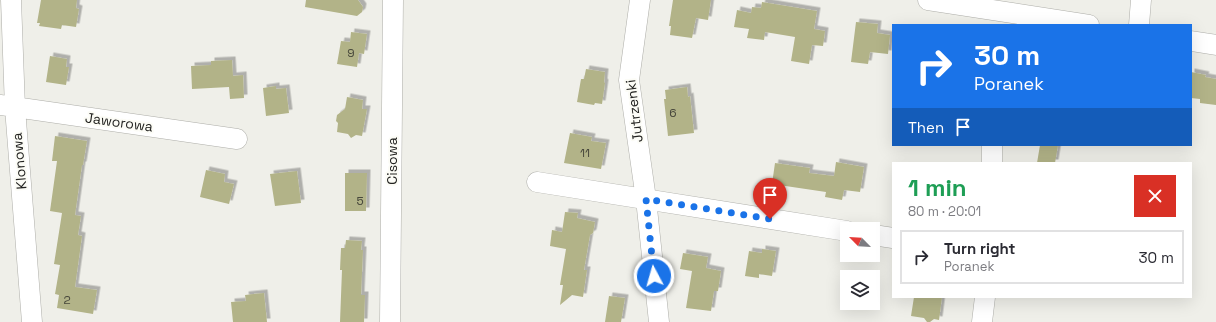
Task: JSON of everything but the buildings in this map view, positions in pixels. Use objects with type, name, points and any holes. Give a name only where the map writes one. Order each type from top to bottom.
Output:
[{"type":"street","name":"Klonowa","points":[[10,0],[8,106],[32,322]]},
{"type":"street","name":"Cisowa","points":[[390,322],[393,0]]},
{"type":"street","name":"Jutrzenki","points":[[640,0],[629,80],[646,199],[659,322]]},
{"type":"street","points":[[929,0],[992,17],[1077,24]]},
{"type":"street","points":[[1139,24],[1141,0]]},
{"type":"street","points":[[1192,41],[1216,44]]},
{"type":"street","name":"Jaworowa","points":[[8,106],[237,139]]},
{"type":"street","points":[[992,146],[992,162]]},
{"type":"street","points":[[537,182],[840,230]]},
{"type":"street","points":[[880,236],[892,238]]},
{"type":"street","points":[[982,322],[985,298]]},
{"type":"route","points":[[654,276],[646,199],[770,219]]}]
